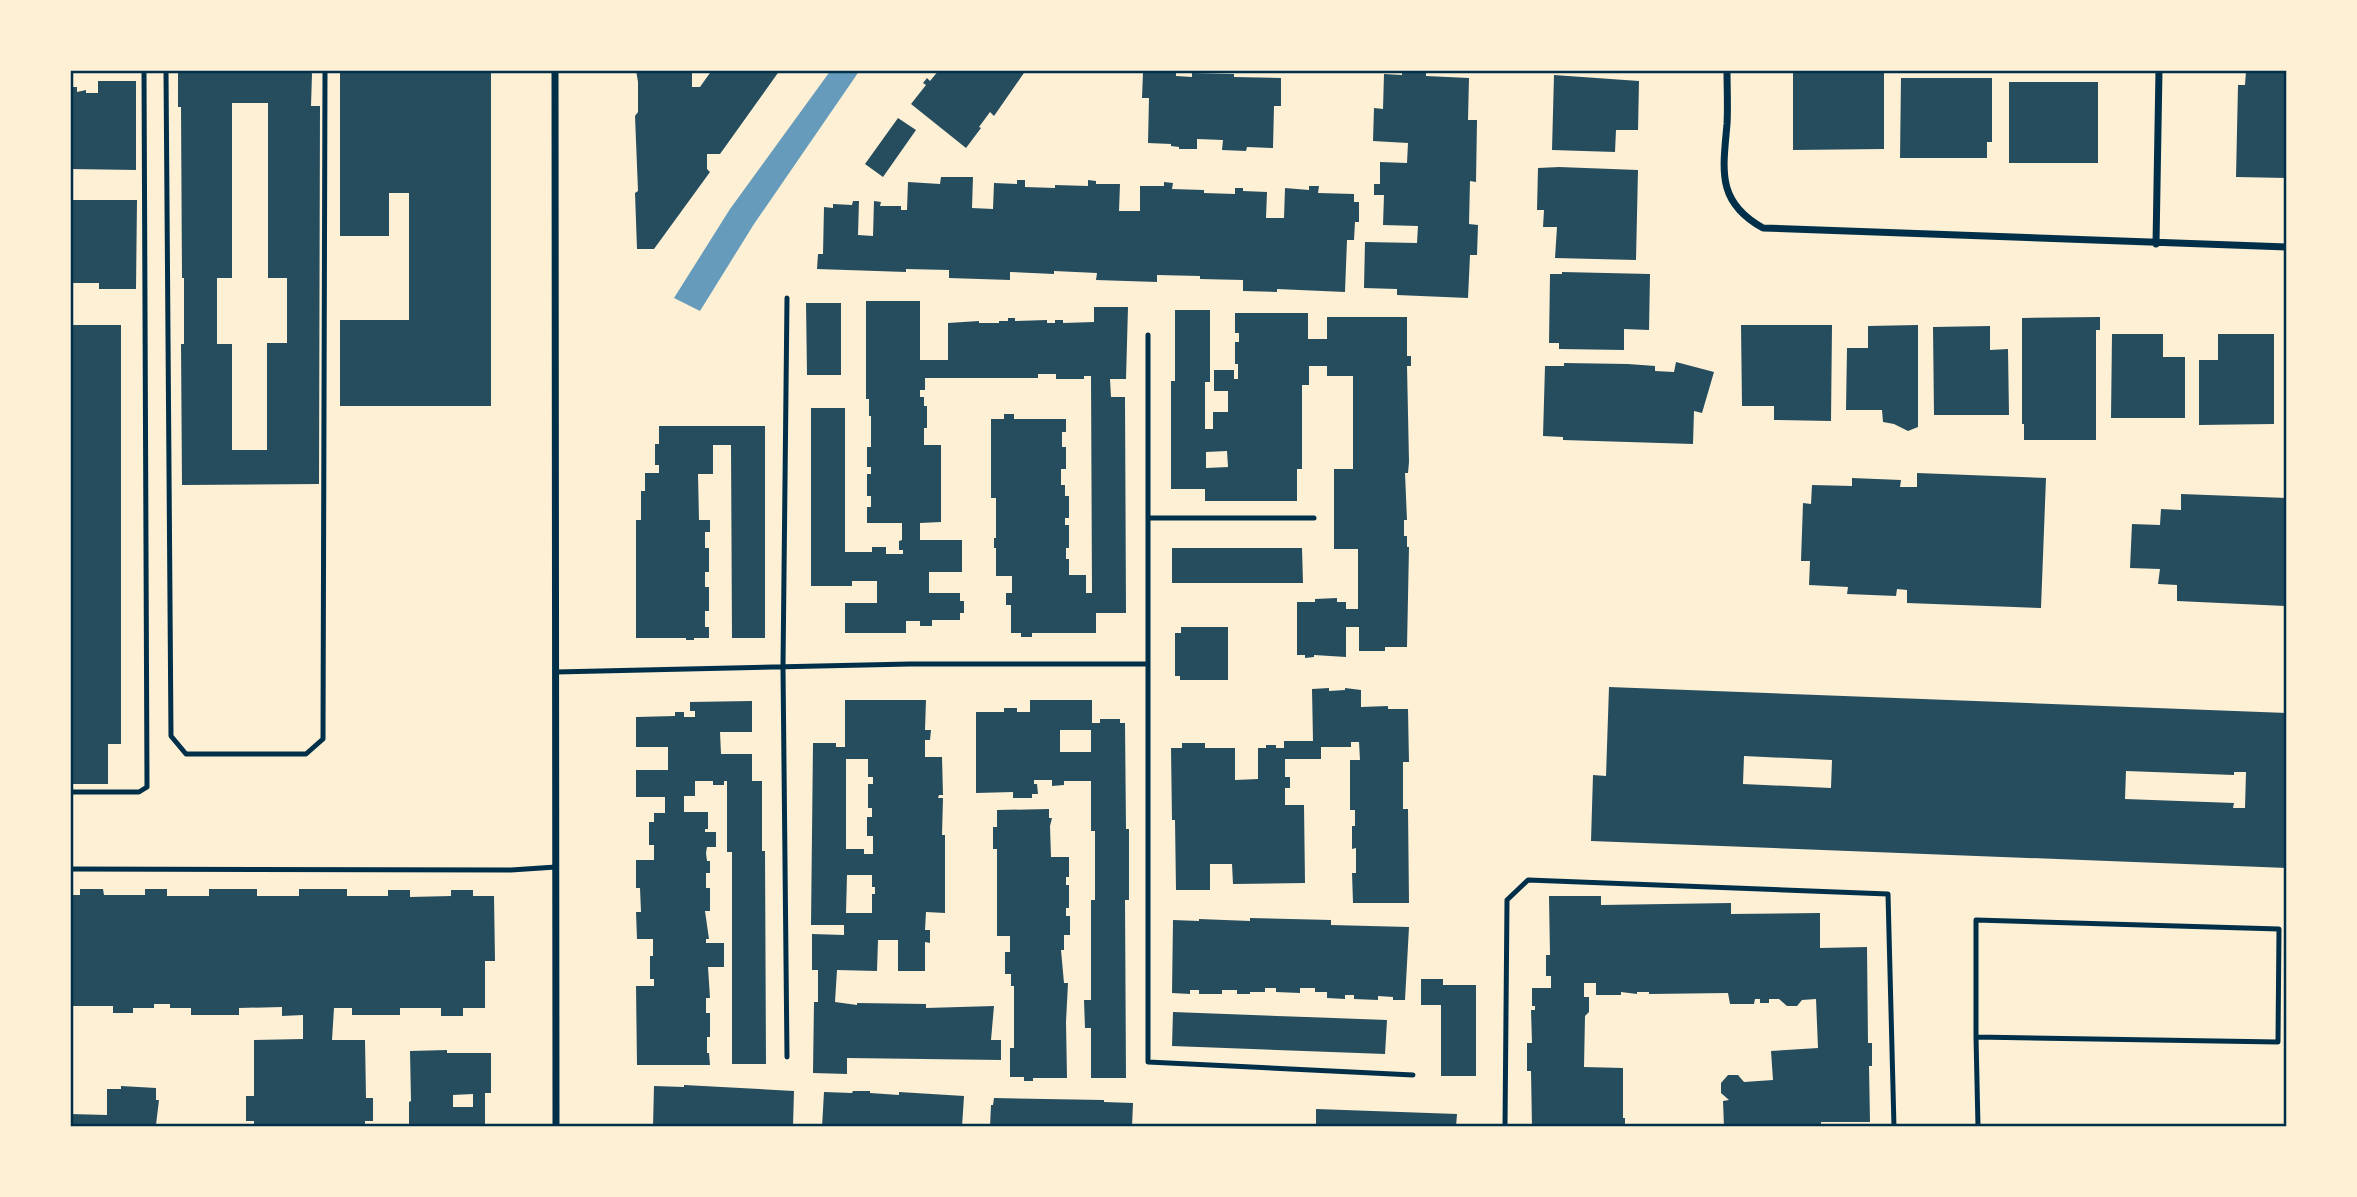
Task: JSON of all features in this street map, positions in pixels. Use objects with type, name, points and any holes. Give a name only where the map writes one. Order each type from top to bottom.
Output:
[{"type":"street","points":[[555,70],[556,1127]]},
{"type":"street","points":[[1727,70],[1727,121],[1722,169],[1727,189],[1736,204],[1749,220],[1763,228],[2287,247]]},
{"type":"street","points":[[2156,244],[2159,70]]},
{"type":"lane","points":[[70,792],[139,792],[147,787],[144,70]]},
{"type":"lane","points":[[166,70],[171,736],[186,754],[306,754],[323,739],[325,70]]},
{"type":"lane","points":[[787,298],[783,667],[787,1057]]},
{"type":"lane","points":[[1147,335],[1148,1062],[1413,1075]]},
{"type":"lane","points":[[1148,518],[1314,518]]},
{"type":"lane","points":[[556,672],[1148,664]]},
{"type":"lane","points":[[70,869],[511,870],[556,867]]},
{"type":"lane","points":[[1505,1127],[1507,900],[1528,880],[1888,894],[1894,1127]]},
{"type":"lane","points":[[1976,1037],[2278,1042],[2279,929],[1976,920],[1976,1037],[1978,1127]]},
{"type":"lane","points":[[2278,967],[2287,967]]},
{"type":"water","points":[[831,70],[860,70],[754,224],[700,311],[674,298],[730,209]]},
{"type":"building","points":[[178,70],[310,70],[312,74],[311,106],[320,106],[319,484],[182,485],[181,344],[184,344],[184,278],[181,107],[178,107]],"holes":[[[232,103],[268,103],[268,278],[287,278],[287,343],[267,343],[267,450],[232,450],[232,344],[217,344],[217,278],[232,278]]]},
{"type":"building","points":[[340,70],[491,70],[491,406],[340,406],[340,320],[409,320],[409,193],[389,193],[389,236],[340,236]]},
{"type":"building","points":[[636,70],[692,70],[692,87],[700,87],[712,70],[780,70],[720,154],[707,154],[707,169],[710,172],[654,249],[637,249]]},
{"type":"building","points":[[939,70],[1026,70],[994,116],[990,112],[966,148],[911,104],[926,85],[923,83],[927,78],[930,81]]},
{"type":"building","points":[[1402,70],[1426,70],[1426,76],[1469,78],[1468,120],[1477,120],[1476,182],[1470,181],[1469,224],[1478,225],[1477,255],[1470,255],[1468,298],[1397,295],[1397,289],[1364,288],[1365,242],[1417,243],[1418,226],[1383,225],[1384,195],[1374,195],[1374,184],[1380,184],[1380,162],[1407,163],[1408,143],[1373,141],[1374,108],[1383,109],[1384,74],[1402,75]]},
{"type":"building","points":[[1793,70],[1884,70],[1884,149],[1793,150]]},
{"type":"building","points":[[2246,71],[2287,72],[2287,178],[2236,177],[2238,85],[2245,85]]},
{"type":"building","points":[[1143,72],[1176,73],[1176,76],[1192,77],[1192,73],[1281,78],[1281,106],[1274,106],[1273,148],[1222,150],[1223,140],[1197,139],[1197,149],[1179,149],[1171,144],[1148,143],[1149,98],[1142,98]]},
{"type":"building","points":[[1554,75],[1639,81],[1638,130],[1616,130],[1615,152],[1552,150]]},
{"type":"building","points":[[1901,78],[1992,78],[1992,142],[1987,142],[1987,158],[1900,158]]},
{"type":"building","points":[[98,81],[136,81],[136,170],[70,169],[70,87],[77,87],[77,92],[86,90],[86,93],[98,93]]},
{"type":"building","points":[[2009,82],[2098,82],[2098,163],[2009,163]]},
{"type":"building","points":[[898,118],[916,130],[883,177],[865,164]]},
{"type":"building","points":[[1538,168],[1638,170],[1636,260],[1555,258],[1557,227],[1543,227],[1544,210],[1537,210]]},
{"type":"building","points":[[941,177],[973,177],[972,208],[993,209],[994,183],[1017,184],[1017,180],[1025,180],[1025,187],[1088,186],[1088,180],[1096,181],[1096,184],[1120,184],[1119,211],[1140,211],[1140,186],[1164,186],[1164,182],[1173,183],[1172,189],[1235,194],[1235,188],[1243,188],[1243,191],[1267,192],[1266,218],[1284,218],[1285,188],[1309,190],[1309,186],[1319,186],[1318,193],[1354,194],[1354,202],[1359,202],[1359,222],[1355,222],[1354,240],[1347,240],[1345,292],[1277,289],[1277,292],[1243,291],[1243,280],[1200,279],[1200,276],[1157,275],[1157,282],[1096,280],[1097,273],[1054,271],[1054,274],[1010,272],[1010,280],[949,278],[949,270],[906,269],[906,272],[817,269],[818,254],[823,254],[824,207],[833,208],[833,204],[852,205],[853,201],[859,201],[858,235],[873,236],[874,201],[881,202],[880,206],[901,206],[901,210],[907,210],[908,182],[940,184]]},
{"type":"building","points":[[70,200],[137,200],[136,289],[99,289],[99,283],[70,283]]},
{"type":"building","points":[[1550,274],[1650,274],[1649,330],[1624,329],[1624,350],[1559,349],[1559,343],[1549,343]]},
{"type":"building","points":[[866,301],[920,301],[920,360],[948,360],[948,323],[999,323],[1008,321],[1008,318],[1015,318],[1015,321],[1047,320],[1047,323],[1055,323],[1055,320],[1063,320],[1063,323],[1094,322],[1094,307],[1128,307],[1126,379],[1110,379],[1111,397],[1125,397],[1126,613],[1096,613],[1096,633],[1032,633],[1032,637],[1021,637],[1021,633],[1011,633],[1011,605],[1006,605],[1006,593],[1012,593],[1012,576],[996,576],[996,498],[991,498],[991,419],[1004,419],[1004,414],[1014,414],[1014,419],[1066,419],[1066,432],[1062,432],[1062,447],[1066,447],[1066,469],[1061,469],[1061,485],[1065,485],[1065,496],[1069,496],[1069,518],[1065,518],[1065,525],[1069,525],[1066,559],[1069,559],[1069,575],[1086,575],[1086,593],[1092,593],[1091,376],[1084,376],[1084,379],[1056,379],[1056,374],[1038,374],[1038,378],[925,378],[925,390],[920,390],[920,397],[924,397],[924,406],[927,406],[924,445],[941,445],[941,522],[920,523],[920,540],[962,540],[962,572],[929,572],[929,593],[960,593],[960,601],[964,601],[964,613],[960,613],[960,620],[932,620],[932,626],[920,626],[920,621],[906,621],[906,633],[845,633],[845,603],[877,603],[877,581],[852,581],[852,586],[811,586],[811,408],[845,408],[845,552],[872,552],[872,547],[886,547],[886,554],[903,554],[903,550],[899,550],[902,523],[867,523],[867,507],[871,507],[871,496],[867,496],[867,474],[871,474],[871,467],[867,467],[867,447],[871,447],[871,416],[869,399],[866,399]]},
{"type":"building","points":[[806,303],[841,303],[841,375],[807,375]]},
{"type":"building","points":[[1175,310],[1210,310],[1210,382],[1205,382],[1205,429],[1213,429],[1213,412],[1228,412],[1228,391],[1214,391],[1214,370],[1234,370],[1234,379],[1238,379],[1235,342],[1239,342],[1239,333],[1235,333],[1235,313],[1308,313],[1308,339],[1327,339],[1327,317],[1407,317],[1407,356],[1411,356],[1411,366],[1407,366],[1409,462],[1408,473],[1405,473],[1407,520],[1404,520],[1404,536],[1407,536],[1409,547],[1407,647],[1385,647],[1385,651],[1359,651],[1359,627],[1346,627],[1346,657],[1314,655],[1305,658],[1305,655],[1297,655],[1297,602],[1337,598],[1337,602],[1346,602],[1346,609],[1358,609],[1358,549],[1334,549],[1334,469],[1353,469],[1353,376],[1327,376],[1327,366],[1309,366],[1309,385],[1302,385],[1302,469],[1297,469],[1297,501],[1205,501],[1205,489],[1171,489],[1171,381],[1175,381]],"holes":[[[1227,451],[1228,467],[1206,468],[1206,452]]]},
{"type":"building","points":[[2100,317],[2100,330],[2096,330],[2096,440],[2024,440],[2022,318]]},
{"type":"building","points":[[70,325],[121,325],[121,744],[108,744],[108,784],[70,784]]},
{"type":"building","points":[[1741,325],[1832,325],[1831,421],[1774,420],[1774,406],[1742,406]]},
{"type":"building","points":[[1918,325],[1918,427],[1908,431],[1883,422],[1882,410],[1846,410],[1847,348],[1868,348],[1868,326]]},
{"type":"building","points":[[1990,326],[1990,350],[2008,349],[2009,415],[1934,415],[1933,327]]},
{"type":"building","points":[[2112,334],[2163,334],[2163,357],[2185,357],[2185,418],[2111,418]]},
{"type":"building","points":[[2218,334],[2274,334],[2274,424],[2199,425],[2199,360],[2218,360]]},
{"type":"building","points":[[1676,362],[1714,372],[1702,413],[1694,411],[1693,444],[1563,440],[1563,437],[1543,436],[1545,366],[1564,366],[1564,363],[1628,364],[1655,366],[1655,371],[1674,372]]},
{"type":"building","points":[[659,426],[765,426],[765,638],[732,638],[731,445],[713,445],[713,474],[698,474],[699,520],[710,520],[710,532],[705,532],[705,548],[709,548],[709,572],[705,572],[705,587],[709,587],[709,611],[705,611],[705,627],[709,627],[709,638],[636,638],[636,520],[641,520],[641,491],[645,491],[645,473],[659,473],[659,465],[655,465],[655,444],[659,444]]},
{"type":"building","points":[[1917,473],[2046,478],[2041,608],[1907,603],[1907,590],[1897,589],[1896,596],[1847,594],[1848,587],[1809,585],[1810,561],[1801,561],[1803,503],[1811,504],[1812,485],[1852,486],[1852,478],[1901,480],[1900,487],[1917,487]]},
{"type":"building","points":[[2181,494],[2287,498],[2285,606],[2177,601],[2177,585],[2158,584],[2160,569],[2130,568],[2132,524],[2160,525],[2161,509],[2181,510]]},
{"type":"building","points":[[1172,548],[1302,548],[1303,583],[1172,583]]},
{"type":"building","points":[[1181,627],[1228,627],[1228,680],[1180,680],[1180,676],[1175,676],[1175,633],[1181,633]]},
{"type":"building","points":[[1609,687],[2287,713],[2287,868],[1591,841],[1593,775],[1606,776]],"holes":[[[1744,756],[1832,760],[1831,788],[1743,784]],[[2126,771],[2234,775],[2234,772],[2246,772],[2245,808],[2233,808],[2234,803],[2125,799]]]},
{"type":"building","points":[[1329,688],[1329,691],[1345,688],[1361,690],[1361,707],[1388,706],[1388,709],[1408,709],[1409,762],[1403,762],[1403,809],[1408,809],[1409,903],[1353,903],[1352,873],[1356,873],[1356,848],[1352,849],[1355,810],[1350,810],[1350,760],[1360,760],[1359,742],[1351,742],[1351,747],[1321,747],[1321,759],[1285,759],[1285,777],[1290,777],[1290,788],[1285,788],[1285,805],[1304,805],[1305,883],[1233,884],[1232,864],[1210,864],[1210,890],[1176,890],[1171,748],[1182,748],[1182,743],[1205,743],[1205,748],[1235,748],[1235,780],[1258,779],[1258,748],[1276,745],[1276,748],[1284,748],[1284,741],[1313,741],[1312,689]]},
{"type":"building","points":[[845,700],[926,700],[925,730],[931,730],[930,740],[925,740],[925,757],[942,757],[943,795],[938,798],[943,798],[945,913],[926,912],[925,930],[930,930],[930,943],[925,942],[925,971],[898,971],[898,940],[878,940],[877,971],[837,970],[835,1002],[857,1005],[926,1004],[926,1008],[994,1006],[991,1040],[1001,1040],[1001,1060],[847,1058],[847,1074],[813,1073],[814,1002],[818,1002],[818,970],[812,970],[812,934],[844,935],[844,925],[811,925],[813,743],[836,743],[836,747],[845,747]],"holes":[[[846,759],[868,759],[868,777],[873,777],[873,784],[868,784],[868,808],[872,808],[872,817],[867,817],[867,836],[873,836],[873,854],[864,854],[864,849],[846,849]],[[847,875],[872,875],[872,887],[875,887],[875,894],[872,894],[872,913],[846,913]]]},
{"type":"building","points":[[1030,700],[1092,700],[1092,723],[1100,723],[1100,719],[1120,719],[1120,723],[1125,723],[1126,829],[1129,829],[1129,900],[1125,900],[1126,1078],[1091,1078],[1091,1028],[1085,1028],[1084,1000],[1091,1000],[1091,900],[1095,900],[1095,831],[1091,831],[1091,781],[1064,781],[1064,785],[1052,786],[1052,780],[1034,780],[1038,794],[1032,794],[1032,798],[1013,798],[1013,792],[976,793],[976,712],[1004,712],[1004,708],[1017,708],[1017,712],[1030,712]],"holes":[[[1060,730],[1091,730],[1091,752],[1060,752]]]},
{"type":"building","points":[[752,701],[752,732],[720,732],[721,754],[752,754],[752,781],[762,781],[766,1064],[732,1064],[732,852],[727,852],[727,781],[724,781],[724,785],[713,785],[713,781],[695,781],[695,796],[684,796],[684,812],[708,812],[708,829],[705,829],[705,832],[716,832],[716,847],[707,847],[706,853],[707,861],[710,861],[710,873],[706,873],[706,888],[710,888],[710,911],[705,911],[709,939],[706,939],[706,943],[724,943],[724,967],[708,967],[710,998],[706,998],[706,1013],[710,1013],[707,1053],[710,1065],[637,1065],[636,986],[654,986],[654,979],[650,979],[653,939],[637,939],[636,912],[641,912],[640,888],[636,888],[636,860],[654,860],[654,845],[649,845],[649,822],[654,822],[654,813],[665,813],[665,797],[636,797],[636,770],[668,770],[668,747],[636,747],[636,717],[675,716],[675,712],[684,712],[684,717],[695,717],[695,711],[690,711],[690,702]]},
{"type":"building","points":[[1049,809],[1049,818],[1052,818],[1051,857],[1069,857],[1069,877],[1066,877],[1066,885],[1069,885],[1069,908],[1066,908],[1066,916],[1070,916],[1070,935],[1064,935],[1064,950],[1061,950],[1064,983],[1068,983],[1067,1078],[1033,1078],[1033,1081],[1024,1081],[1024,1077],[1010,1077],[1010,1048],[1014,1048],[1014,986],[1011,986],[1011,974],[1005,974],[1005,952],[1010,952],[1010,936],[997,936],[997,849],[993,849],[993,827],[997,827],[997,810]]},
{"type":"building","points":[[80,889],[103,889],[104,895],[145,895],[145,889],[167,889],[167,896],[209,896],[209,889],[257,889],[257,896],[299,896],[299,889],[347,889],[347,896],[388,896],[388,890],[410,890],[410,897],[451,896],[451,890],[473,890],[473,896],[494,896],[495,961],[485,961],[485,1008],[463,1008],[463,1016],[441,1016],[441,1008],[400,1008],[400,1015],[352,1015],[352,1008],[334,1008],[332,1040],[365,1040],[366,1098],[373,1098],[373,1121],[365,1121],[365,1127],[254,1127],[254,1121],[246,1121],[246,1096],[254,1096],[254,1040],[303,1039],[303,1015],[282,1016],[282,1007],[239,1008],[239,1015],[191,1015],[191,1008],[170,1008],[170,1004],[154,1004],[154,1008],[133,1008],[133,1013],[113,1013],[113,1006],[70,1006],[70,895],[80,895]]},
{"type":"building","points":[[1549,896],[1601,896],[1601,905],[1731,903],[1731,914],[1820,913],[1820,948],[1867,947],[1868,1043],[1872,1043],[1872,1066],[1869,1066],[1870,1122],[1821,1122],[1821,1127],[1724,1127],[1723,1101],[1729,1100],[1721,1093],[1721,1083],[1728,1075],[1738,1075],[1744,1082],[1773,1080],[1771,1051],[1818,1048],[1816,999],[1802,1000],[1797,1006],[1787,1006],[1779,999],[1769,999],[1769,1003],[1760,1003],[1760,999],[1755,999],[1754,1004],[1730,1004],[1728,993],[1621,992],[1621,995],[1596,995],[1596,983],[1584,983],[1584,997],[1589,997],[1589,1012],[1585,1016],[1584,1067],[1623,1068],[1625,1127],[1532,1127],[1531,1071],[1527,1071],[1527,1043],[1532,1043],[1531,1010],[1535,1010],[1535,1006],[1532,1006],[1532,988],[1551,988],[1551,976],[1546,976],[1546,955],[1550,955]]},
{"type":"building","points":[[1250,918],[1331,920],[1331,925],[1409,927],[1405,1000],[1378,996],[1378,1000],[1354,999],[1354,995],[1345,995],[1345,999],[1327,998],[1327,992],[1315,992],[1315,988],[1300,988],[1300,993],[1276,992],[1276,988],[1265,988],[1265,992],[1250,994],[1237,994],[1237,990],[1222,990],[1222,994],[1199,994],[1199,990],[1190,990],[1190,994],[1172,993],[1173,920],[1250,921]]},
{"type":"building","points":[[1421,979],[1443,979],[1443,985],[1476,985],[1476,1076],[1441,1076],[1441,1005],[1421,1005]]},
{"type":"building","points":[[1173,1012],[1387,1020],[1385,1054],[1172,1046]]},
{"type":"building","points":[[410,1051],[491,1053],[491,1093],[485,1093],[485,1127],[409,1127]],"holes":[[[473,1094],[473,1107],[453,1107],[453,1095]]]},
{"type":"building","points":[[121,1086],[156,1088],[156,1100],[159,1100],[156,1125],[70,1127],[70,1114],[107,1115],[107,1089],[121,1089]]},
{"type":"building","points":[[654,1086],[794,1091],[793,1127],[653,1127]]},
{"type":"building","points":[[824,1092],[964,1096],[962,1127],[822,1127]]},
{"type":"building","points":[[994,1098],[1133,1103],[1132,1127],[990,1127]]},
{"type":"building","points":[[1316,1109],[1457,1114],[1456,1127],[1316,1127]]}]
